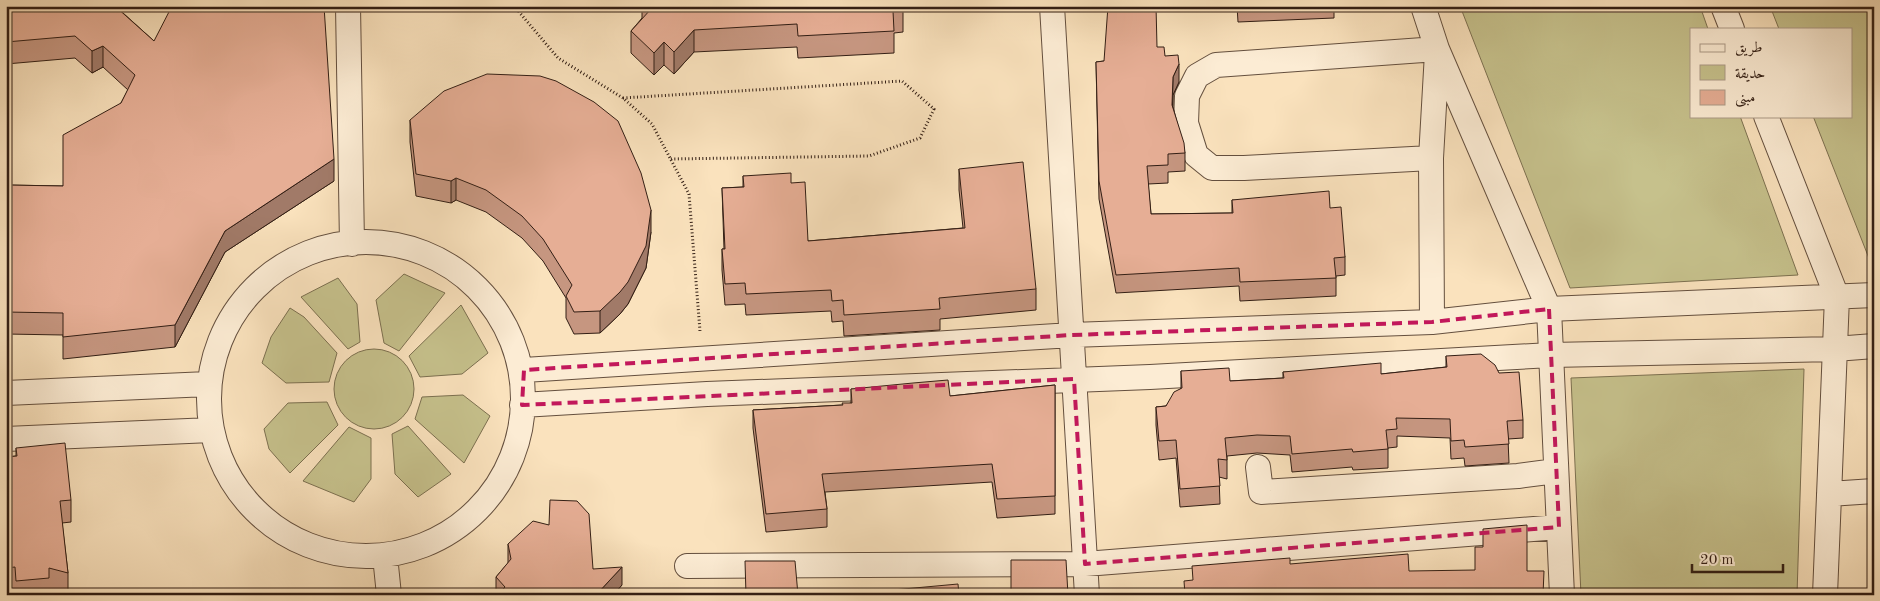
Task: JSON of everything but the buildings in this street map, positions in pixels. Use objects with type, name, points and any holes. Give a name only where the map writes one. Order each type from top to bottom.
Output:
[{"type":"street","points":[[348,6],[352,244]]},
{"type":"street","points":[[1052,6],[1087,595]]},
{"type":"street","points":[[1423,6],[1437,49],[1548,309],[1562,595]]},
{"type":"street","points":[[1723,6],[1732,28]]},
{"type":"street","points":[[1432,322],[1431,158],[1437,49]]},
{"type":"street","points":[[1431,158],[1212,168],[1196,155],[1186,123],[1187,96],[1197,76],[1216,65],[1437,49]]},
{"type":"street","points":[[1767,118],[1837,297],[1824,595]]},
{"type":"street","points":[[370,242],[417,250],[458,272],[491,305],[524,370],[520,431],[508,468],[486,501],[458,528],[423,546],[385,556],[338,554],[294,539],[256,512],[227,475],[211,430],[208,384],[216,346],[233,312],[258,283],[289,261],[324,247],[370,242]]},
{"type":"street","points":[[524,370],[1072,335],[1432,322],[1548,309],[1874,295]]},
{"type":"street","points":[[522,405],[707,394],[1150,377],[1551,355],[1836,349],[1874,346]]},
{"type":"street","points":[[702,359],[707,394]]},
{"type":"street","points":[[6,393],[208,384]]},
{"type":"street","points":[[6,438],[211,430]]},
{"type":"street","points":[[1258,467],[1261,492],[1518,476],[1556,471]]},
{"type":"street","points":[[1829,494],[1874,491]]},
{"type":"street","points":[[687,566],[1085,564],[1559,527]]},
{"type":"street","points":[[385,556],[389,595]]},
{"type":"path","points":[[514,6],[558,58],[623,98],[652,124],[689,194],[702,359]]},
{"type":"path","points":[[623,98],[902,80],[934,110],[920,138],[869,156],[670,159]]},
{"type":"highlighted area","points":[[1549,309],[1559,527],[1085,564],[1074,379],[522,405],[524,370],[1072,335],[1432,322]]},
{"type":"green space","points":[[1460,6],[1700,6],[1708,28],[1690,28],[1690,118],[1741,118],[1798,275],[1570,288]]},
{"type":"green space","points":[[1770,6],[1874,6],[1874,271],[1814,118],[1852,118],[1852,28],[1779,28]]},
{"type":"green space","points":[[404,274],[445,293],[399,351],[384,343],[376,300]]},
{"type":"green space","points":[[338,278],[357,304],[360,342],[348,349],[301,297]]},
{"type":"green space","points":[[461,305],[488,353],[462,374],[420,377],[409,356]]},
{"type":"green space","points":[[290,308],[304,317],[337,353],[329,382],[286,383],[262,363],[271,337]]},
{"type":"green space","points":[[374,349],[389,352],[402,361],[411,374],[414,389],[411,404],[402,417],[389,426],[374,429],[359,426],[346,417],[337,404],[334,389],[337,374],[346,361],[359,352]]},
{"type":"green space","points":[[1804,369],[1797,595],[1581,595],[1571,378]]},
{"type":"green space","points":[[463,395],[490,416],[464,463],[415,419],[422,397]]},
{"type":"green space","points":[[327,402],[338,425],[290,473],[269,449],[264,429],[288,403]]},
{"type":"green space","points":[[408,426],[451,474],[418,497],[395,474],[392,434]]},
{"type":"green space","points":[[349,427],[371,438],[371,479],[354,502],[303,481]]}]
